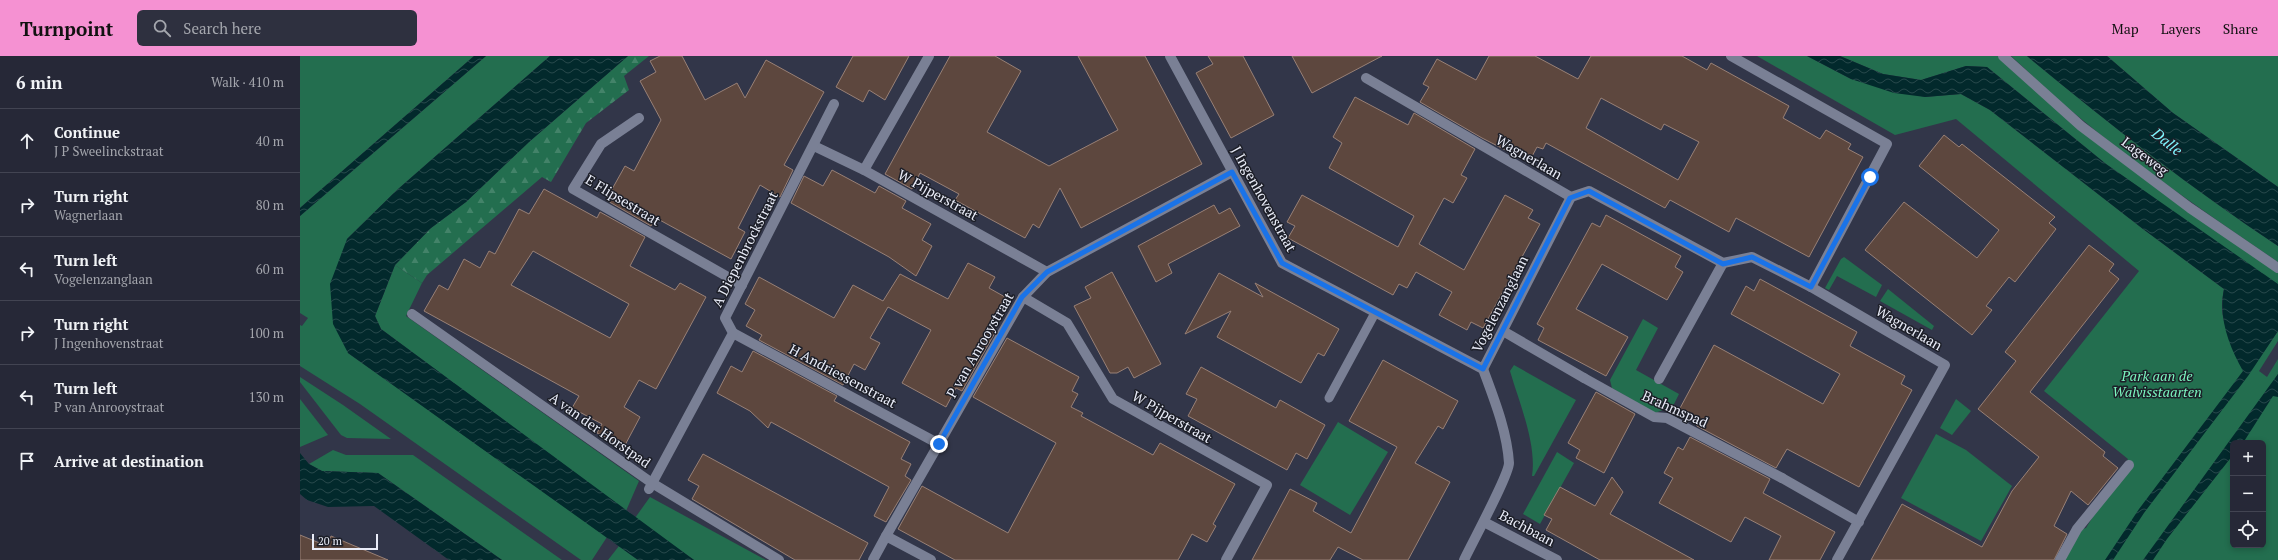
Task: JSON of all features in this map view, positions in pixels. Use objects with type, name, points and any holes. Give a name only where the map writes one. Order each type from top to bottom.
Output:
[{"type":"street","points":[[864,170],[929,56]]},
{"type":"street","name":"J Ingenhovenstraat","points":[[1170,56],[1282,263],[1483,369]]},
{"type":"street","points":[[1731,56],[1887,144],[1811,287]]},
{"type":"street","name":"Lageweg","points":[[2003,56],[2081,126],[2190,208],[2278,268]]},
{"type":"street","name":"Wagnerlaan","points":[[1366,78],[1570,198],[1589,191],[1723,264],[1752,257],[1811,287],[1945,365],[1837,560]]},
{"type":"street","name":"A Diepenbrockstraat","points":[[733,333],[725,318],[814,146],[834,104]]},
{"type":"street","name":"E Flipsestraat","points":[[639,118],[601,144],[573,189],[742,285]]},
{"type":"street","name":"W Pijperstraat","points":[[814,146],[864,170],[1047,272]]},
{"type":"street","name":"P van Anrooystraat","points":[[886,536],[1022,297],[1047,272],[1232,172]]},
{"type":"street","name":"Vogelenzanglaan","points":[[1464,560],[1484,522],[1509,465],[1499,412],[1483,369],[1570,198]]},
{"type":"street","points":[[1659,379],[1723,264]]},
{"type":"street","name":"W Pijperstraat","points":[[1022,297],[1067,323],[1113,399],[1267,485],[1226,560]]},
{"type":"street","name":"A van der Horstpad","points":[[412,314],[650,486],[779,560]]},
{"type":"street","name":"Brahmspad","points":[[1503,331],[1654,417],[1667,418],[1782,478],[1859,522]]},
{"type":"street","points":[[650,486],[733,333]]},
{"type":"street","name":"H Andriessenstraat","points":[[733,333],[939,444]]},
{"type":"street","points":[[2060,560],[2076,529],[2129,465]]},
{"type":"street","name":"Bachbaan","points":[[1484,522],[1557,560]]},
{"type":"street","points":[[873,560],[886,536],[931,560]]},
{"type":"lane","points":[[1330,398],[1375,313]]},
{"type":"green space","points":[[300,56],[474,56],[300,208]]},
{"type":"green space","points":[[486,56],[550,56],[397,190],[347,239],[348,353],[607,537],[592,560],[581,560],[360,404],[300,366],[300,325],[302,326],[308,318],[300,313],[300,216]]},
{"type":"green space","points":[[628,56],[649,56],[624,76],[629,90],[586,123],[551,182],[542,177],[427,275],[422,283],[395,265],[431,228],[466,202],[529,142]]},
{"type":"green space","name":"Park aan de Walvisstaarten","points":[[1757,56],[1807,56],[1851,79],[1925,97],[1961,94],[1990,110],[2143,229],[2224,289],[2222,313],[2224,323],[2233,340],[2254,366],[2278,331],[2278,341],[2259,371],[2267,377],[2278,359],[2278,374],[2273,382],[2278,386],[2278,560],[2065,560],[2082,529],[2086,528],[2128,459],[2044,391],[2139,271],[1956,119],[1895,135]]},
{"type":"green space","points":[[1840,56],[1998,56],[2015,73],[2278,273],[2278,287],[2106,164],[1987,67],[1966,66],[1921,80],[1883,74]]},
{"type":"green space","points":[[2011,56],[2027,56],[2150,154],[2213,201],[2278,246],[2278,262],[2200,208],[2099,133],[2050,92]]},
{"type":"green space","points":[[2107,56],[2278,56],[2278,187],[2173,113]]},
{"type":"green space","points":[[1844,257],[1882,285],[1876,297],[1837,276],[1829,290],[1825,288],[1841,259]]},
{"type":"green space","points":[[395,265],[422,283],[406,316],[639,481],[626,511],[381,329],[375,316]]},
{"type":"green space","points":[[1888,289],[1934,326],[1932,330],[1880,301]]},
{"type":"green space","points":[[1643,319],[1658,328],[1636,370],[1679,394],[1673,406],[1655,413],[1612,388],[1610,380]]},
{"type":"green space","points":[[1514,365],[1576,400],[1534,476],[1532,476],[1533,464],[1530,437],[1510,371]]},
{"type":"green space","points":[[300,377],[391,439],[347,438],[341,435],[300,382]]},
{"type":"green space","points":[[300,399],[328,435],[300,447]]},
{"type":"green space","points":[[1956,399],[1971,411],[1952,435],[1940,428]]},
{"type":"green space","points":[[1338,422],[1388,452],[1350,515],[1300,485]]},
{"type":"green space","points":[[1936,434],[1966,450],[2012,486],[1981,541],[1901,498]]},
{"type":"green space","points":[[333,450],[346,455],[413,455],[562,560],[502,560],[378,473],[322,471],[309,464]]},
{"type":"green space","points":[[1557,452],[1574,463],[1540,524],[1523,514]]},
{"type":"green space","points":[[650,497],[766,560],[694,560],[635,518]]},
{"type":"green space","points":[[619,546],[638,560],[608,560]]},
{"type":"water","points":[[474,56],[486,56],[300,216],[300,208]]},
{"type":"water","points":[[550,56],[628,56],[529,142],[466,202],[431,228],[395,265],[375,316],[381,329],[694,560],[638,560],[348,353],[333,324],[330,284],[347,239],[397,190]]},
{"type":"water","points":[[1807,56],[1840,56],[1883,74],[1921,80],[1966,66],[1987,67],[2106,164],[2278,284],[2278,331],[2248,376],[2144,513],[2113,560],[2105,560],[2139,509],[2243,371],[2233,352],[2226,332],[2222,311],[2224,289],[2143,229],[1990,110],[1961,94],[1925,97],[1894,93],[1851,79]]},
{"type":"water","name":"Dalle","points":[[2027,56],[2107,56],[2173,113],[2278,187],[2278,246],[2213,201],[2150,154]]},
{"type":"water","points":[[2278,374],[2278,397],[2273,396],[2245,440],[2230,440]]},
{"type":"water","points":[[2230,440],[2230,459],[2167,539],[2153,560],[2143,560]]},
{"type":"water","points":[[300,453],[309,464],[322,471],[378,473],[502,560],[449,560],[374,506],[328,507],[307,500],[300,494]]},
{"type":"building","points":[[660,56],[682,56],[705,100],[737,83],[745,98],[766,60],[824,92],[784,165],[793,170],[780,197],[760,185],[738,228],[745,232],[731,259],[656,218],[651,226],[606,200],[625,166],[634,171],[661,120],[640,81],[656,72],[650,61]]},
{"type":"building","points":[[853,56],[909,56],[885,100],[869,90],[863,102],[836,87]]},
{"type":"building","points":[[950,56],[995,56],[1021,71],[987,132],[1049,166],[1118,130],[1078,56],[1145,56],[1202,164],[1081,228],[1060,188],[1039,228],[1033,224],[1025,238],[955,200],[959,194],[920,173],[912,189],[885,174]]},
{"type":"building","points":[[1208,56],[1243,56],[1274,115],[1231,138],[1196,73],[1213,64]]},
{"type":"building","points":[[1292,56],[1382,56],[1312,93]]},
{"type":"building","points":[[1489,56],[1535,56],[1578,79],[1591,56],[1682,56],[1707,70],[1711,63],[1789,106],[1783,118],[1820,139],[1826,130],[1851,144],[1848,149],[1863,157],[1809,257],[1736,218],[1729,232],[1670,200],[1665,208],[1546,143],[1543,149],[1537,147],[1529,162],[1482,138],[1420,102],[1429,87],[1423,84],[1437,59],[1476,80]],"holes":[[[1601,98],[1661,130],[1664,124],[1699,142],[1678,180],[1586,128]]]},
{"type":"building","points":[[1355,97],[1408,125],[1414,113],[1475,149],[1461,175],[1467,178],[1453,203],[1444,198],[1419,244],[1464,270],[1505,195],[1533,210],[1528,218],[1540,224],[1483,328],[1471,322],[1467,330],[1439,315],[1452,292],[1416,272],[1407,288],[1399,284],[1393,295],[1288,238],[1295,226],[1287,222],[1302,195],[1398,247],[1414,216],[1329,168],[1342,143],[1333,137]]},
{"type":"building","points":[[1944,135],[1959,147],[1962,144],[2055,217],[2049,223],[2056,229],[2015,282],[2009,277],[1986,306],[1992,310],[1972,335],[1865,250],[1904,202],[1977,258],[1999,230],[1919,166]]},
{"type":"building","points":[[832,170],[875,193],[879,186],[906,201],[902,208],[931,224],[922,240],[932,246],[916,276],[889,257],[791,203],[804,176],[823,186]]},
{"type":"building","points":[[544,189],[597,218],[600,212],[645,237],[630,266],[675,290],[680,283],[706,297],[656,389],[639,380],[624,407],[640,417],[624,447],[597,433],[602,424],[572,408],[579,396],[424,311],[439,285],[448,290],[464,259],[480,268],[489,251],[495,254],[519,209],[529,214]],"holes":[[[533,251],[629,304],[610,338],[511,285]]]},
{"type":"building","points":[[1214,205],[1219,214],[1230,208],[1240,226],[1168,264],[1172,273],[1156,282],[1138,246]]},
{"type":"building","points":[[1606,215],[1681,256],[1675,267],[1683,272],[1667,300],[1602,264],[1576,309],[1628,337],[1606,376],[1538,340],[1544,328],[1537,324],[1592,223],[1600,227]]},
{"type":"building","points":[[2089,245],[2114,264],[2109,271],[2119,279],[2030,392],[2105,452],[2103,456],[2118,468],[2088,505],[2071,491],[2054,526],[2067,534],[2054,560],[1871,560],[1902,504],[1982,547],[2012,491],[2039,457],[1978,409],[2016,361],[2005,352]]},
{"type":"building","points":[[968,263],[995,277],[989,288],[1005,297],[989,327],[996,331],[962,391],[956,388],[946,407],[902,383],[931,330],[888,307],[870,338],[880,343],[865,370],[854,364],[843,385],[759,340],[762,335],[746,326],[755,310],[745,304],[759,277],[834,318],[853,285],[883,301],[900,274],[948,299]]},
{"type":"building","points":[[1112,272],[1161,364],[1134,378],[1128,367],[1117,373],[1110,373],[1074,306],[1091,298],[1085,287]]},
{"type":"building","points":[[1219,273],[1263,297],[1255,283],[1339,329],[1324,356],[1318,353],[1301,383],[1217,337],[1231,311],[1185,334]]},
{"type":"building","points":[[1760,279],[1857,332],[1850,346],[1905,376],[1901,384],[1912,390],[1859,487],[1787,449],[1776,468],[1697,426],[1688,415],[1679,410],[1714,345],[1823,404],[1840,374],[1731,314],[1746,286],[1754,291]]},
{"type":"building","points":[[1007,338],[1079,377],[1072,391],[1078,394],[1071,407],[1083,413],[1081,416],[1153,455],[1160,443],[1235,484],[1213,524],[1216,526],[1207,542],[1192,534],[1178,560],[955,560],[898,529],[922,486],[1008,533],[1056,443],[973,397]]},
{"type":"building","points":[[753,351],[837,396],[834,401],[910,442],[901,459],[911,464],[905,476],[911,480],[886,522],[874,516],[889,487],[771,422],[768,428],[750,411],[717,393],[731,366],[742,372]]},
{"type":"building","points":[[1383,360],[1458,401],[1443,429],[1438,426],[1415,463],[1450,482],[1408,560],[1363,560],[1338,547],[1330,560],[1252,560],[1290,489],[1317,503],[1313,511],[1351,533],[1397,447],[1349,421]]},
{"type":"building","points":[[1201,367],[1276,408],[1280,400],[1325,425],[1307,459],[1296,453],[1287,470],[1188,416],[1197,399],[1186,394]]},
{"type":"building","points":[[1596,392],[1635,414],[1604,473],[1576,458],[1580,450],[1568,443]]},
{"type":"building","points":[[1690,437],[1770,479],[1763,493],[1835,532],[1820,560],[1769,560],[1781,536],[1745,517],[1731,542],[1659,503],[1673,478],[1664,473],[1678,447],[1683,450]]},
{"type":"building","points":[[703,454],[868,543],[859,560],[795,560],[692,499],[699,486],[688,480]]},
{"type":"building","points":[[1612,477],[1623,492],[1610,514],[1694,560],[1600,560],[1546,530],[1552,519],[1544,515],[1560,487],[1595,506]]},
{"type":"building","points":[[300,535],[327,546],[331,536],[388,560],[300,560]]},
{"type":"route","points":[[939,444],[1022,297],[1047,272],[1232,172],[1263,231],[1282,263],[1483,369],[1570,198],[1589,191],[1723,264],[1752,257],[1811,287],[1870,177]]}]
